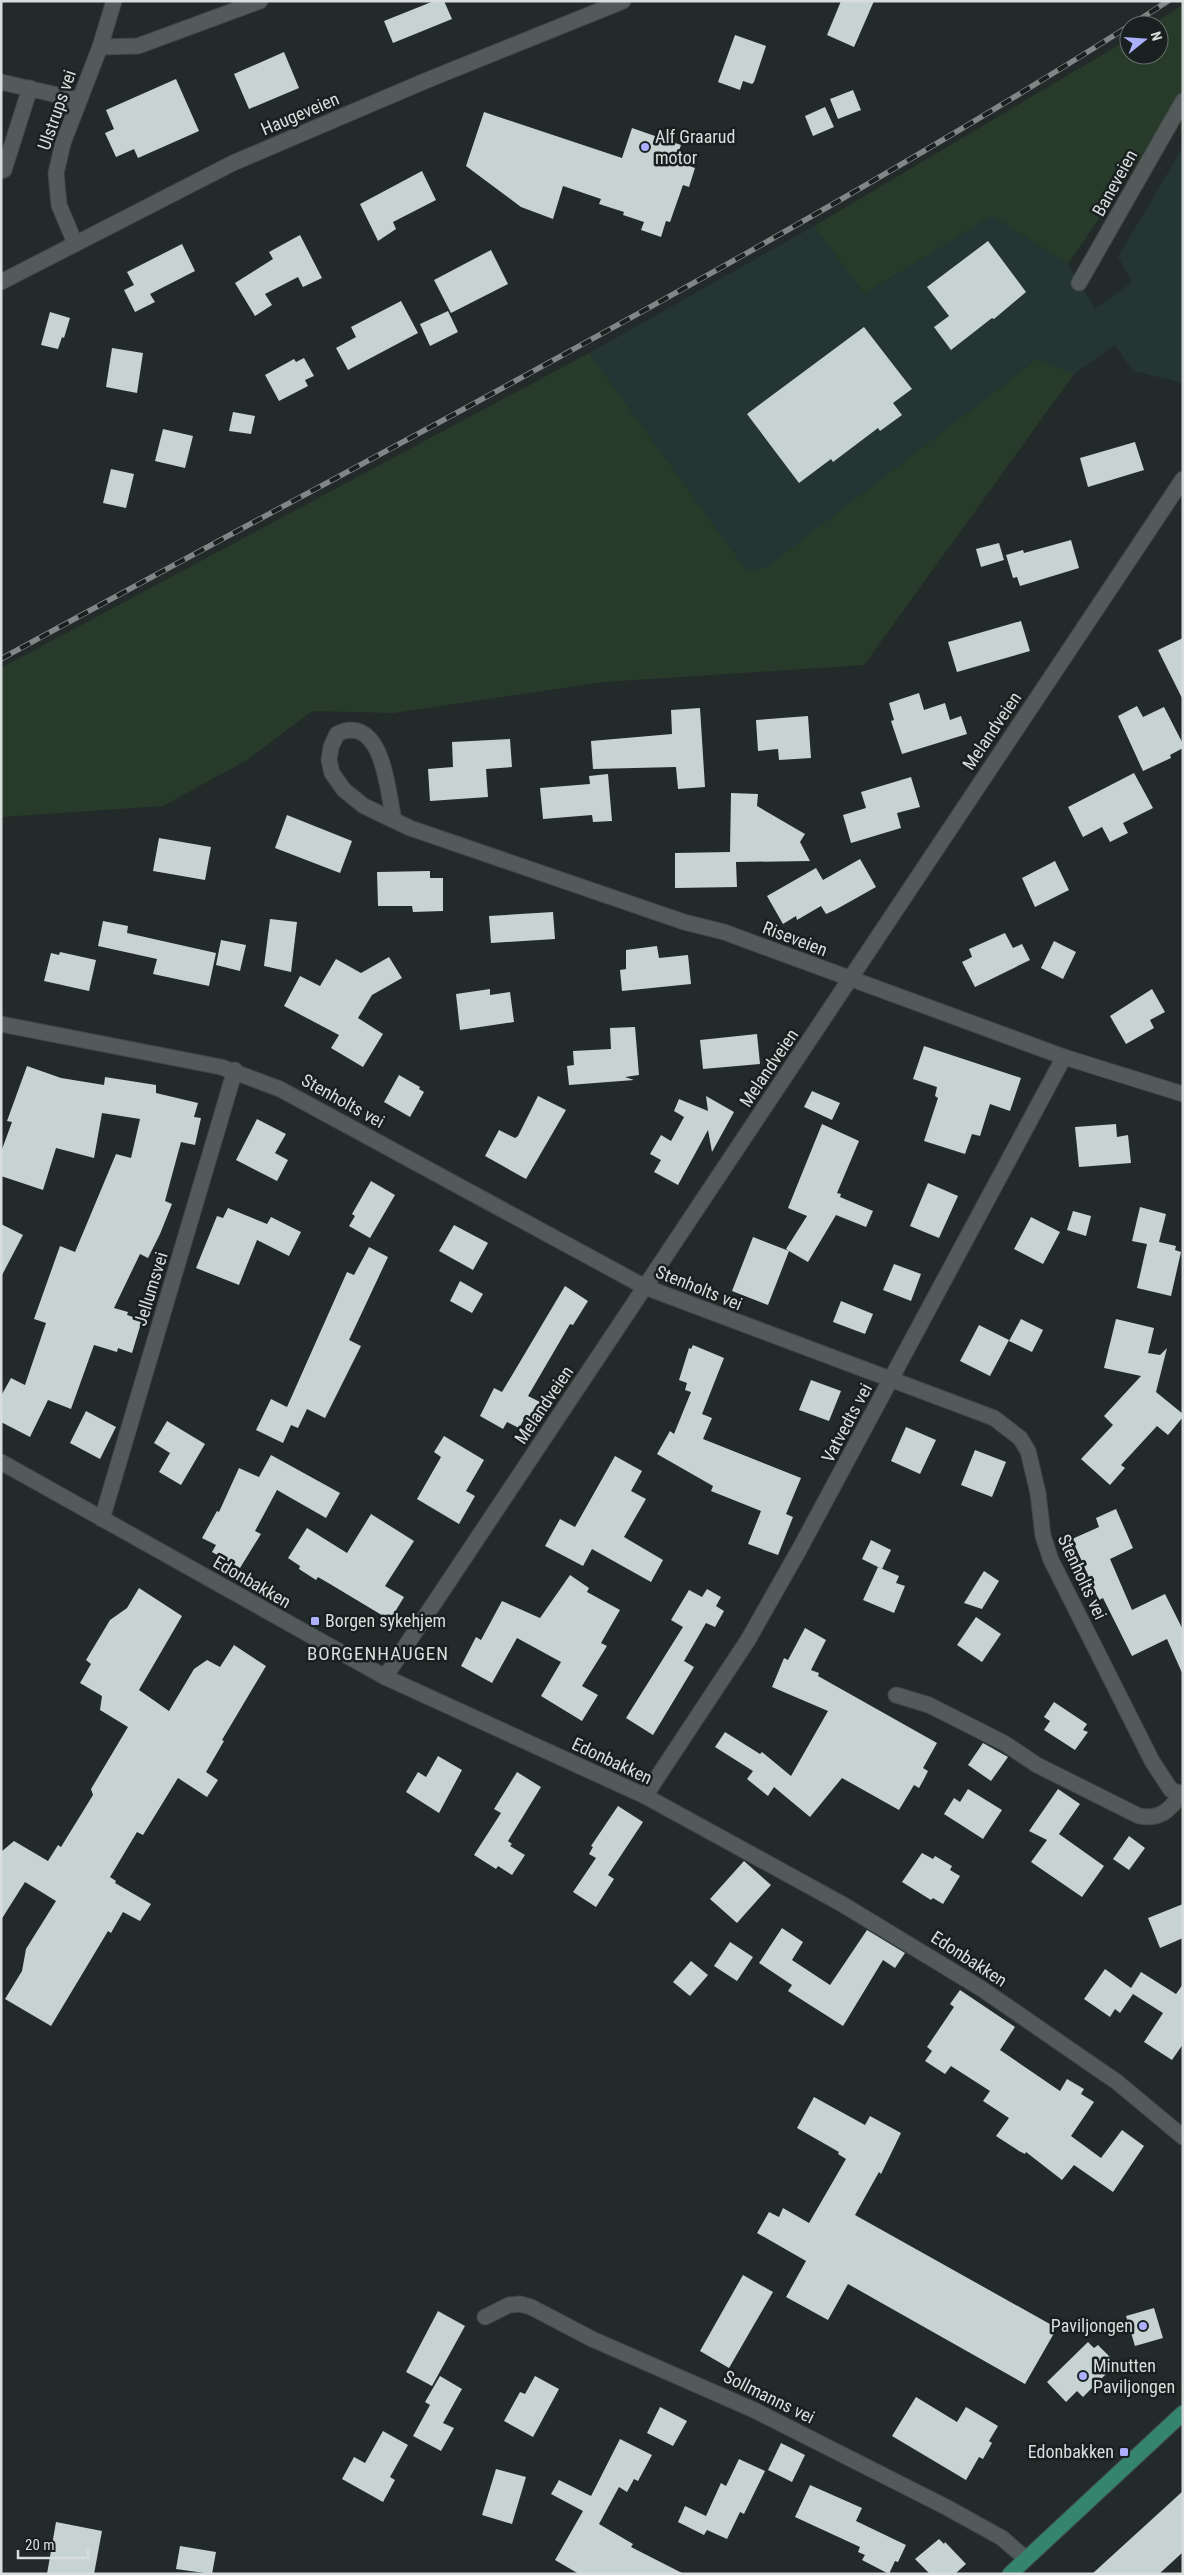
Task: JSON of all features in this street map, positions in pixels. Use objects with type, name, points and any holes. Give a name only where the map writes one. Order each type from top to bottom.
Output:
[{"type":"main road","points":[[1010,2574],[1183,2413]]},
{"type":"street","name":"Ulstrups vei","points":[[75,243],[58,205],[56,173],[63,142],[100,47],[114,1]]},
{"type":"street","points":[[100,47],[138,46],[260,1]]},
{"type":"street","name":"Haugeveien","points":[[1,282],[233,163],[426,81],[623,1]]},
{"type":"street","points":[[1,82],[79,100]]},
{"type":"street","points":[[1,171],[4,170],[30,88]]},
{"type":"street","name":"Baneveien","points":[[1079,283],[1183,101]]},
{"type":"street","name":"Melandveien","points":[[385,1677],[1183,479]]},
{"type":"street","name":"Riseveien","points":[[394,820],[382,762],[375,744],[363,733],[351,730],[337,734],[331,747],[329,760],[332,773],[344,790],[364,806],[410,828],[610,895],[684,922],[724,932],[850,980],[1064,1057],[1183,1094]]},
{"type":"street","name":"Stenholts vei","points":[[1,1024],[236,1070],[280,1088],[645,1287],[891,1381],[994,1418],[1020,1438],[1028,1451],[1032,1463],[1043,1536],[1051,1560],[1152,1761],[1171,1790],[1182,1794],[1172,1807],[1161,1814],[1152,1818],[1139,1816],[1037,1765],[1004,1743],[929,1706],[896,1695]]},
{"type":"street","name":"Vatvedts vei","points":[[645,1796],[748,1640],[891,1381],[1064,1057]]},
{"type":"street","name":"Jellumsvei","points":[[102,1519],[236,1070]]},
{"type":"street","name":"Edonbakken","points":[[1,1462],[385,1677],[645,1796],[842,1904],[925,1952],[1117,2082],[1183,2137]]},
{"type":"street","name":"Sollmanns vei","points":[[485,2316],[509,2305],[531,2307],[592,2339],[754,2410],[946,2507],[1002,2538],[1026,2559]]},
{"type":"shaded area","points":[[1183,147],[1183,383],[1133,371],[1115,345],[1074,374],[1037,359],[767,568],[747,571],[589,353],[814,226],[864,294],[992,216],[1068,264],[1095,309],[1132,282],[1118,257]]},
{"type":"green space","points":[[1183,5],[1183,95],[1068,264],[992,216],[864,294],[814,226],[1119,45],[1119,65],[1169,65],[1169,15],[1167,15]]},
{"type":"green space","points":[[589,353],[747,571],[767,567],[1037,359],[1074,374],[864,665],[604,682],[393,713],[312,711],[247,760],[163,806],[1,817],[1,668]]},
{"type":"building","points":[[434,1],[444,1],[452,19],[393,43],[384,21]]},
{"type":"building","points":[[841,1],[874,1],[854,47],[827,35]]},
{"type":"building","points":[[735,35],[766,46],[754,82],[752,84],[743,81],[740,90],[718,82]]},
{"type":"building","points":[[284,52],[299,88],[249,109],[234,74]]},
{"type":"building","points":[[176,79],[199,131],[138,158],[134,149],[116,157],[105,133],[114,129],[106,110]]},
{"type":"building","points":[[853,90],[861,110],[838,119],[830,99]]},
{"type":"building","points":[[825,107],[834,127],[813,136],[805,116]]},
{"type":"building","points":[[484,112],[622,158],[632,128],[681,145],[675,161],[695,168],[689,187],[683,185],[670,222],[666,221],[661,237],[641,230],[644,222],[623,215],[624,212],[599,204],[601,199],[563,186],[553,219],[521,207],[466,166]]},
{"type":"building","points":[[422,171],[436,200],[393,222],[396,229],[378,241],[360,204]]},
{"type":"building","points":[[300,235],[322,278],[303,287],[298,277],[265,294],[272,305],[255,316],[235,283],[273,259],[269,252]]},
{"type":"building","points":[[988,241],[1026,292],[994,319],[992,318],[951,350],[934,327],[949,316],[927,287]]},
{"type":"building","points":[[182,244],[195,271],[150,294],[155,302],[135,312],[124,290],[134,285],[127,272]]},
{"type":"building","points":[[491,250],[508,284],[451,313],[434,280]]},
{"type":"building","points":[[401,301],[418,333],[348,370],[336,348],[356,337],[351,327]]},
{"type":"building","points":[[448,311],[458,332],[430,346],[420,324]]},
{"type":"building","points":[[50,312],[70,318],[64,338],[62,337],[58,349],[41,345]]},
{"type":"building","points":[[864,327],[912,389],[893,403],[902,415],[880,431],[878,428],[833,462],[831,459],[799,483],[747,414]]},
{"type":"building","points":[[112,348],[143,353],[137,393],[106,387]]},
{"type":"building","points":[[304,358],[314,376],[305,380],[308,386],[279,401],[265,375],[294,359],[296,362]]},
{"type":"building","points":[[233,412],[255,416],[251,434],[229,431]]},
{"type":"building","points":[[163,429],[193,436],[185,468],[155,461]]},
{"type":"building","points":[[1135,442],[1144,470],[1088,487],[1080,458]]},
{"type":"building","points":[[111,469],[134,474],[126,508],[103,503]]},
{"type":"building","points":[[1071,540],[1079,568],[1020,586],[1017,577],[1013,578],[1006,555],[1023,550],[1024,553]]},
{"type":"building","points":[[999,543],[1004,560],[981,567],[976,549]]},
{"type":"building","points":[[1021,621],[1030,651],[957,672],[948,642]]},
{"type":"building","points":[[1183,638],[1183,700],[1158,650]]},
{"type":"building","points":[[919,693],[924,710],[945,703],[950,720],[961,716],[967,734],[902,754],[891,721],[894,720],[889,703]]},
{"type":"building","points":[[1137,706],[1143,717],[1164,707],[1183,744],[1183,748],[1170,755],[1171,758],[1143,771],[1118,716]]},
{"type":"building","points":[[700,708],[705,787],[678,789],[676,767],[593,769],[591,741],[672,734],[671,710]]},
{"type":"building","points":[[808,716],[811,758],[779,760],[778,749],[758,751],[756,720]]},
{"type":"building","points":[[510,739],[512,767],[486,769],[488,797],[430,801],[428,769],[453,767],[452,742]]},
{"type":"building","points":[[1134,773],[1153,808],[1123,823],[1128,833],[1110,842],[1102,827],[1083,837],[1068,807]]},
{"type":"building","points":[[608,774],[612,821],[593,822],[592,815],[543,819],[540,788],[590,784],[589,776]]},
{"type":"building","points":[[911,777],[920,807],[897,813],[901,828],[851,843],[843,815],[866,808],[861,792]]},
{"type":"building","points":[[731,793],[758,794],[757,806],[805,834],[800,842],[810,861],[736,862],[737,887],[675,888],[675,853],[730,852]]},
{"type":"building","points":[[287,815],[352,841],[340,873],[275,848]]},
{"type":"building","points":[[159,838],[211,847],[205,880],[153,871]]},
{"type":"building","points":[[860,859],[876,887],[826,914],[821,906],[797,920],[796,916],[783,924],[767,896],[816,868],[823,880]]},
{"type":"building","points":[[1055,861],[1069,890],[1035,907],[1022,878]]},
{"type":"building","points":[[430,871],[430,878],[443,878],[443,911],[413,912],[412,906],[378,906],[377,872]]},
{"type":"building","points":[[553,912],[555,939],[491,943],[489,916]]},
{"type":"building","points":[[270,919],[297,922],[291,972],[264,966]]},
{"type":"building","points":[[103,921],[128,926],[127,933],[216,953],[209,986],[153,974],[157,959],[98,946]]},
{"type":"building","points":[[1005,933],[1013,948],[1022,944],[1030,960],[975,987],[962,962],[972,957],[969,949]]},
{"type":"building","points":[[221,940],[246,945],[240,971],[216,965]]},
{"type":"building","points":[[1054,941],[1076,952],[1063,979],[1041,968]]},
{"type":"building","points":[[657,946],[659,958],[688,955],[691,984],[622,991],[620,970],[626,969],[626,950]]},
{"type":"building","points":[[60,952],[96,960],[89,991],[44,981],[51,953],[59,955]]},
{"type":"building","points":[[389,957],[402,978],[372,995],[358,1018],[383,1034],[363,1067],[331,1048],[339,1035],[284,1006],[300,976],[320,986],[336,959],[361,973]]},
{"type":"building","points":[[490,989],[490,995],[510,992],[514,1022],[460,1030],[456,994]]},
{"type":"building","points":[[1152,989],[1165,1012],[1150,1020],[1154,1028],[1126,1044],[1110,1016]]},
{"type":"building","points":[[635,1027],[639,1075],[625,1077],[634,1080],[569,1085],[567,1066],[574,1065],[573,1051],[611,1049],[610,1028]]},
{"type":"building","points":[[757,1034],[760,1064],[703,1069],[700,1040]]},
{"type":"building","points":[[924,1046],[1021,1078],[1010,1111],[990,1104],[980,1136],[972,1134],[965,1154],[924,1141],[938,1098],[935,1096],[937,1087],[913,1079]]},
{"type":"building","points":[[27,1066],[61,1078],[104,1085],[105,1077],[156,1085],[156,1093],[198,1103],[194,1117],[201,1118],[195,1145],[181,1142],[165,1201],[172,1204],[160,1234],[148,1258],[140,1254],[114,1308],[128,1312],[127,1315],[142,1320],[132,1353],[118,1348],[117,1352],[94,1345],[71,1409],[48,1400],[30,1437],[1,1422],[1,1396],[11,1378],[25,1385],[46,1323],[34,1319],[60,1246],[75,1252],[116,1154],[131,1158],[140,1119],[102,1113],[94,1158],[56,1148],[43,1190],[1,1176],[1,1152],[12,1122],[7,1121]]},
{"type":"building","points":[[399,1075],[420,1087],[419,1089],[424,1092],[410,1117],[384,1102]]},
{"type":"building","points":[[812,1091],[840,1103],[832,1120],[804,1107]]},
{"type":"building","points":[[538,1096],[566,1110],[526,1179],[485,1156],[499,1130],[515,1138],[518,1136]]},
{"type":"building","points":[[706,1096],[734,1112],[712,1152],[708,1130],[678,1185],[654,1172],[661,1160],[650,1154],[661,1135],[671,1141],[683,1119],[684,1117],[674,1111],[679,1099],[708,1111]]},
{"type":"building","points":[[257,1119],[286,1134],[275,1153],[288,1160],[277,1181],[236,1160]]},
{"type":"building","points":[[822,1124],[859,1141],[837,1193],[841,1194],[840,1197],[873,1211],[866,1227],[836,1215],[808,1262],[786,1249],[807,1216],[788,1208]]},
{"type":"building","points":[[1116,1124],[1117,1137],[1128,1135],[1131,1163],[1079,1167],[1075,1127]]},
{"type":"building","points":[[371,1181],[395,1195],[370,1238],[349,1226],[355,1216],[352,1214]]},
{"type":"building","points":[[928,1183],[958,1196],[939,1238],[910,1226]]},
{"type":"building","points":[[1140,1207],[1166,1214],[1159,1242],[1176,1246],[1175,1250],[1181,1252],[1171,1296],[1137,1288],[1147,1244],[1132,1241]]},
{"type":"building","points":[[228,1208],[267,1224],[271,1217],[301,1232],[289,1256],[257,1240],[239,1285],[196,1268],[217,1216],[223,1218]]},
{"type":"building","points":[[1073,1211],[1091,1216],[1086,1236],[1067,1230]]},
{"type":"building","points":[[1031,1217],[1060,1232],[1043,1264],[1014,1249]]},
{"type":"building","points":[[1,1224],[23,1235],[1,1277]]},
{"type":"building","points":[[454,1225],[488,1243],[473,1270],[439,1251]]},
{"type":"building","points":[[753,1237],[789,1251],[768,1305],[732,1291]]},
{"type":"building","points":[[369,1247],[388,1257],[349,1340],[361,1346],[325,1418],[307,1409],[298,1428],[291,1425],[283,1443],[256,1430],[271,1399],[287,1407],[347,1272],[354,1275]]},
{"type":"building","points":[[894,1264],[921,1274],[911,1301],[883,1290]]},
{"type":"building","points":[[460,1281],[483,1294],[472,1313],[450,1301]]},
{"type":"building","points":[[565,1286],[588,1301],[573,1325],[570,1324],[528,1396],[540,1402],[530,1422],[524,1419],[519,1428],[507,1422],[503,1429],[480,1416],[494,1388],[502,1392]]},
{"type":"building","points":[[841,1301],[873,1314],[865,1334],[833,1322]]},
{"type":"building","points":[[1021,1319],[1043,1330],[1032,1352],[1009,1341]]},
{"type":"building","points":[[1116,1319],[1154,1328],[1148,1353],[1160,1355],[1167,1348],[1156,1392],[1183,1414],[1183,1417],[1168,1435],[1157,1426],[1121,1465],[1125,1468],[1110,1485],[1081,1459],[1113,1425],[1104,1416],[1141,1376],[1104,1368]]},
{"type":"building","points":[[979,1325],[1009,1340],[990,1376],[960,1361]]},
{"type":"building","points":[[693,1345],[724,1358],[702,1414],[712,1418],[703,1439],[801,1478],[786,1514],[793,1517],[778,1555],[748,1544],[761,1511],[711,1491],[713,1486],[657,1454],[670,1431],[674,1434],[691,1392],[685,1390],[687,1383],[679,1380],[689,1348],[691,1349]]},
{"type":"building","points":[[811,1380],[841,1391],[829,1421],[799,1410]]},
{"type":"building","points":[[86,1411],[116,1427],[100,1459],[70,1443]]},
{"type":"building","points":[[167,1421],[205,1444],[181,1485],[159,1472],[170,1453],[154,1443]]},
{"type":"building","points":[[906,1427],[936,1440],[920,1474],[891,1461]]},
{"type":"building","points":[[444,1436],[484,1460],[466,1491],[475,1496],[459,1524],[417,1499],[441,1457],[434,1452]]},
{"type":"building","points":[[975,1450],[1006,1462],[992,1497],[961,1485]]},
{"type":"building","points":[[271,1455],[340,1493],[326,1518],[277,1490],[255,1531],[261,1534],[240,1568],[212,1552],[216,1545],[202,1538],[217,1511],[219,1512],[239,1468],[259,1477]]},
{"type":"building","points":[[615,1456],[642,1471],[631,1491],[646,1499],[624,1537],[663,1560],[651,1582],[592,1549],[583,1566],[545,1546],[560,1519],[575,1527]]},
{"type":"building","points":[[1116,1509],[1133,1548],[1110,1559],[1132,1610],[1165,1594],[1183,1630],[1183,1675],[1167,1639],[1132,1656],[1103,1598],[1099,1600],[1072,1539],[1099,1527],[1096,1518]]},
{"type":"building","points":[[371,1514],[414,1541],[385,1586],[404,1597],[390,1620],[318,1577],[316,1580],[299,1569],[300,1566],[288,1558],[307,1528],[347,1553]]},
{"type":"building","points":[[871,1540],[891,1550],[882,1569],[862,1559]]},
{"type":"building","points":[[878,1567],[899,1576],[896,1583],[905,1586],[894,1613],[863,1600]]},
{"type":"building","points":[[984,1571],[999,1581],[982,1609],[964,1603]]},
{"type":"building","points":[[570,1575],[589,1588],[587,1592],[620,1610],[601,1643],[607,1646],[582,1686],[598,1695],[582,1721],[541,1696],[561,1662],[517,1638],[492,1683],[461,1666],[476,1637],[481,1640],[502,1601],[540,1618]]},
{"type":"building","points":[[139,1588],[182,1616],[139,1690],[169,1711],[194,1669],[207,1660],[220,1667],[234,1645],[266,1666],[222,1740],[224,1741],[206,1772],[218,1780],[207,1797],[178,1778],[143,1835],[137,1832],[110,1877],[116,1881],[115,1883],[151,1904],[140,1921],[123,1912],[111,1933],[108,1931],[51,2026],[5,1999],[22,1971],[26,1949],[56,1901],[25,1882],[1,1920],[1,1852],[14,1841],[48,1861],[58,1845],[61,1847],[93,1795],[91,1789],[128,1727],[100,1710],[102,1696],[80,1683],[91,1664],[86,1660],[110,1620],[127,1608]]},
{"type":"building","points":[[707,1589],[721,1597],[716,1606],[724,1611],[715,1627],[706,1623],[684,1661],[694,1667],[653,1735],[626,1718],[683,1627],[671,1620],[689,1590],[702,1597]]},
{"type":"building","points":[[976,1617],[1001,1634],[982,1662],[957,1645]]},
{"type":"building","points":[[805,1628],[826,1640],[811,1670],[819,1673],[818,1676],[937,1743],[923,1768],[928,1771],[919,1788],[914,1785],[899,1810],[842,1778],[810,1817],[774,1787],[768,1796],[747,1779],[753,1771],[715,1747],[725,1732],[760,1754],[762,1752],[791,1776],[828,1711],[772,1687],[784,1658],[788,1660]]},
{"type":"building","points":[[1054,1702],[1087,1724],[1083,1730],[1088,1732],[1075,1750],[1044,1730],[1050,1721],[1044,1717]]},
{"type":"building","points":[[983,1743],[1008,1757],[991,1781],[968,1765]]},
{"type":"building","points":[[438,1756],[462,1770],[439,1813],[406,1792],[418,1772],[426,1777]]},
{"type":"building","points":[[517,1772],[541,1787],[508,1841],[512,1844],[510,1846],[525,1855],[512,1875],[498,1866],[496,1869],[474,1855],[501,1813],[494,1809]]},
{"type":"building","points":[[968,1789],[1002,1810],[983,1839],[944,1814],[954,1798],[960,1802]]},
{"type":"building","points":[[1058,1789],[1080,1804],[1059,1834],[1104,1866],[1082,1897],[1031,1862],[1047,1840],[1029,1831]]},
{"type":"building","points":[[618,1806],[643,1822],[608,1875],[614,1879],[596,1907],[573,1892],[596,1858],[589,1854],[593,1847],[591,1846]]},
{"type":"building","points":[[1129,1836],[1145,1848],[1129,1870],[1113,1859]]},
{"type":"building","points":[[922,1853],[933,1859],[935,1856],[952,1866],[950,1870],[960,1876],[943,1904],[933,1898],[931,1900],[902,1882]]},
{"type":"building","points":[[744,1861],[771,1885],[737,1923],[710,1899]]},
{"type":"building","points":[[1183,1904],[1183,1938],[1160,1948],[1148,1918]]},
{"type":"building","points":[[782,1928],[803,1942],[792,1960],[830,1985],[867,1930],[905,1953],[895,1968],[883,1960],[843,2026],[788,1991],[792,1985],[759,1963]]},
{"type":"building","points":[[730,1942],[753,1957],[737,1981],[714,1966]]},
{"type":"building","points":[[691,1961],[708,1975],[690,1996],[673,1982]]},
{"type":"building","points":[[1105,1969],[1131,1988],[1141,1972],[1176,1994],[1183,1984],[1183,2044],[1172,2060],[1144,2042],[1163,2013],[1133,1994],[1120,2013],[1115,2009],[1110,2017],[1084,1999]]},
{"type":"building","points":[[960,1990],[1015,2027],[1000,2050],[1060,2091],[1067,2079],[1084,2089],[1081,2094],[1094,2102],[1071,2136],[1101,2158],[1122,2130],[1144,2146],[1113,2192],[1074,2165],[1062,2180],[1026,2152],[1025,2154],[1019,2151],[996,2136],[1009,2118],[983,2101],[990,2091],[951,2066],[945,2074],[925,2061],[932,2051],[927,2047],[954,2007],[950,2004]]},
{"type":"building","points":[[814,2097],[865,2125],[870,2116],[901,2133],[881,2174],[879,2172],[855,2215],[1057,2328],[1025,2384],[848,2284],[828,2320],[786,2297],[806,2261],[757,2233],[769,2212],[779,2217],[783,2208],[809,2223],[846,2159],[838,2154],[839,2152],[797,2128]]},
{"type":"building","points":[[743,2275],[773,2292],[729,2368],[700,2351]]},
{"type":"building","points":[[1154,2308],[1163,2338],[1135,2346],[1126,2316]]},
{"type":"building","points":[[438,2311],[465,2326],[432,2386],[406,2372]]},
{"type":"building","points":[[1088,2342],[1094,2348],[1098,2345],[1111,2358],[1101,2367],[1107,2373],[1083,2397],[1077,2391],[1066,2402],[1047,2382]]},
{"type":"building","points":[[440,2376],[462,2389],[443,2423],[454,2428],[441,2451],[413,2436],[430,2405],[425,2402]]},
{"type":"building","points":[[535,2376],[559,2389],[533,2437],[504,2421],[520,2392],[525,2394]]},
{"type":"building","points":[[916,2397],[957,2422],[966,2407],[998,2426],[989,2441],[992,2443],[983,2459],[979,2457],[966,2480],[892,2436]]},
{"type":"building","points":[[660,2407],[687,2421],[673,2446],[647,2433]]},
{"type":"building","points":[[383,2431],[408,2445],[390,2477],[395,2480],[383,2502],[342,2479],[354,2457],[365,2463]]},
{"type":"building","points":[[620,2439],[652,2455],[638,2481],[634,2479],[627,2492],[619,2487],[599,2524],[633,2544],[631,2547],[684,2574],[579,2574],[555,2560],[583,2511],[551,2494],[559,2480],[591,2496]]},
{"type":"building","points":[[781,2443],[805,2455],[792,2482],[768,2470]]},
{"type":"building","points":[[739,2459],[765,2471],[744,2514],[740,2512],[727,2539],[707,2530],[704,2535],[678,2522],[685,2506],[706,2516],[721,2483],[726,2486]]},
{"type":"building","points":[[496,2469],[526,2477],[512,2524],[482,2515]]},
{"type":"building","points":[[810,2485],[862,2508],[856,2521],[906,2545],[898,2562],[895,2561],[889,2574],[862,2560],[865,2555],[858,2552],[860,2547],[795,2517]]},
{"type":"building","points":[[1183,2491],[1183,2552],[1159,2574],[1092,2574]]},
{"type":"building","points":[[56,2522],[102,2531],[94,2574],[47,2574]]},
{"type":"building","points":[[939,2539],[944,2544],[945,2542],[966,2564],[955,2574],[930,2574],[915,2559]]},
{"type":"building","points":[[180,2546],[216,2552],[212,2574],[176,2569]]},
{"type":"railway","points":[[1146,15],[1168,1]]},
{"type":"railway","points":[[1,659],[712,273],[992,111],[1119,32]]},
{"type":"place","name":"Alf Graarud motor","points":[[645,147]]},
{"type":"place","name":"Borgen sykehjem","points":[[315,1621]]},
{"type":"place","name":"Paviljongen","points":[[1143,2326]]},
{"type":"place","name":"Minutten Paviljongen","points":[[1083,2376]]},
{"type":"place","name":"Edonbakken","points":[[1124,2452]]},
{"type":"district","name":"BORGENHAUGEN","points":[[378,1653]]}]
